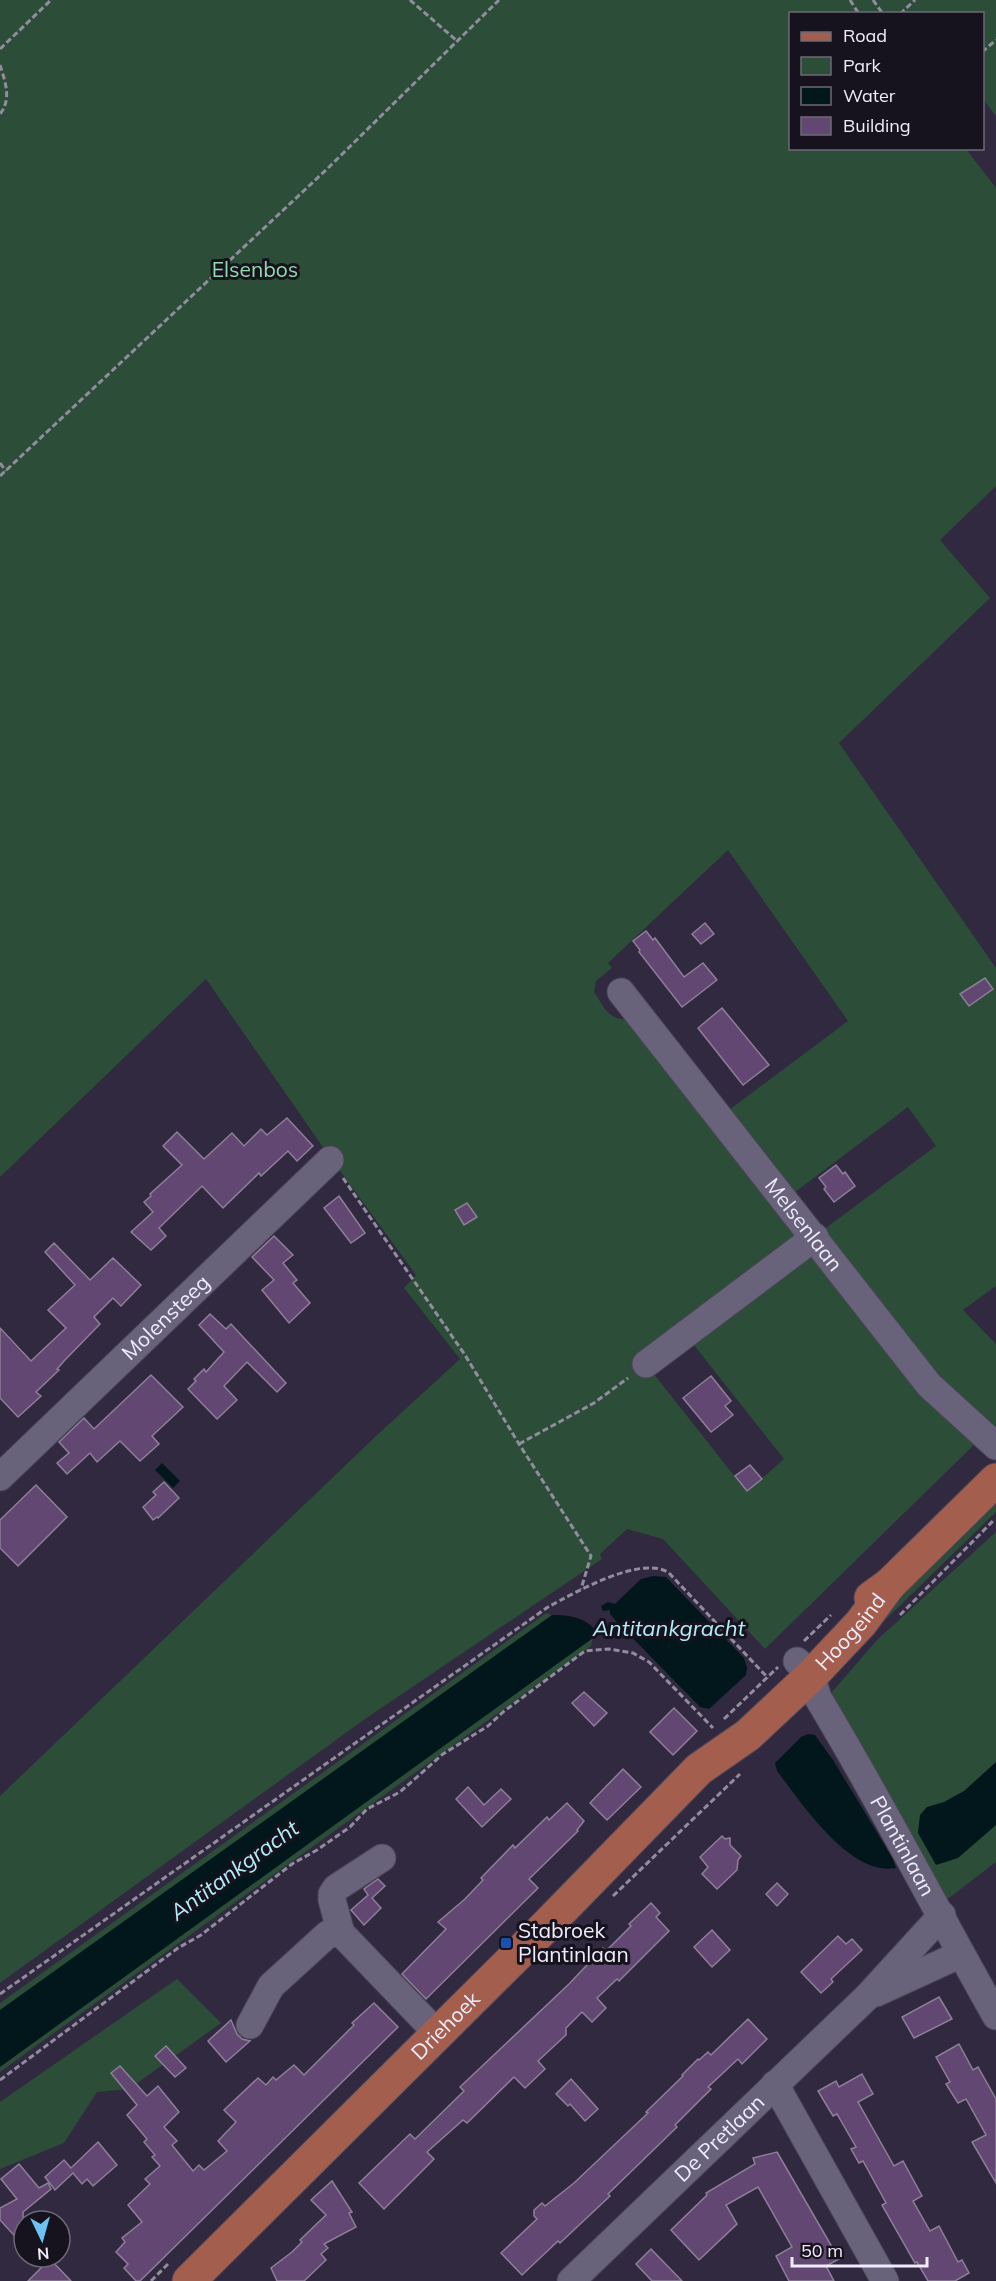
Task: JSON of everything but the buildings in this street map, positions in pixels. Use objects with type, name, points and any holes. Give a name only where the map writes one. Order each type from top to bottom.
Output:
[{"type":"main road","name":"Hoogeind","points":[[804,1668],[861,1623],[889,1585],[996,1480]]},
{"type":"main road","name":"Driehoek","points":[[699,1769],[720,1736],[765,1683],[804,1668]]},
{"type":"main road","name":"Driehoek","points":[[189,2281],[438,2034],[699,1769],[753,1730],[804,1668]]},
{"type":"street","name":"Melsenlaan","points":[[621,992],[929,1385],[996,1446]]},
{"type":"street","name":"Molensteeg","points":[[0,1477],[330,1160]]},
{"type":"street","points":[[646,1364],[815,1237]]},
{"type":"street","name":"Plantinlaan","points":[[804,1668],[818,1698],[942,1915],[996,2016]]},
{"type":"street","points":[[382,1858],[336,1888],[332,1894],[341,1933],[438,2034]]},
{"type":"street","name":"De Pretlaan","points":[[571,2281],[867,1997],[942,1915]]},
{"type":"street","points":[[250,2025],[271,1986],[328,1934],[341,1933]]},
{"type":"street","name":"De Pretlaan","points":[[867,1997],[961,1954]]},
{"type":"street","points":[[775,2084],[885,2281]]},
{"type":"path","points":[[0,49],[51,0]]},
{"type":"path","points":[[410,0],[456,40]]},
{"type":"path","points":[[0,476],[327,169],[499,0]]},
{"type":"path","points":[[902,12],[915,0]]},
{"type":"path","points":[[984,50],[996,40]]},
{"type":"path","points":[[0,65],[8,90],[3,111],[0,114]]},
{"type":"path","points":[[0,464],[6,471]]},
{"type":"path","points":[[330,1160],[465,1355],[591,1556],[581,1589]]},
{"type":"path","points":[[519,1444],[594,1403],[646,1364]]},
{"type":"path","points":[[899,1616],[996,1518]]},
{"type":"path","points":[[0,1994],[548,1607],[581,1589],[625,1571],[663,1569],[765,1683]]},
{"type":"path","points":[[0,2080],[178,1948],[201,1935],[292,1864],[350,1827],[367,1809],[400,1792],[443,1754],[488,1726],[503,1712],[585,1652],[609,1649],[633,1653],[649,1662],[714,1729]]},
{"type":"green space","name":"Elsenbos","points":[[0,0],[996,0],[996,116],[984,100],[984,12],[789,12],[789,150],[967,150],[996,188],[996,486],[940,540],[990,598],[839,743],[996,968],[996,1286],[963,1310],[996,1344],[996,1438],[941,1390],[819,1233],[936,1146],[908,1107],[790,1196],[725,1113],[848,1021],[728,850],[608,963],[612,968],[596,981],[594,992],[611,1015],[629,1020],[979,1440],[765,1649],[663,1539],[627,1529],[600,1554],[602,1559],[365,1719],[0,1983],[0,1796],[376,1436],[460,1359],[404,1288],[416,1275],[327,1153],[206,979],[0,1177]],"holes":[[[686,1335],[784,1459],[747,1492],[646,1364]]]},
{"type":"green space","points":[[996,1497],[996,1512],[879,1626],[826,1686],[831,1664]]},
{"type":"green space","points":[[996,1532],[996,1862],[945,1901],[831,1693],[878,1639]]},
{"type":"green space","points":[[546,1613],[552,1615],[550,1621],[0,2016],[0,2003]]},
{"type":"green space","points":[[585,1638],[593,1638],[591,1646],[0,2072],[0,2060]]},
{"type":"green space","points":[[177,1979],[221,2023],[129,2089],[97,2092],[64,2143],[0,2169],[0,2102]]},
{"type":"water","points":[[162,1463],[180,1481],[173,1488],[155,1470]]},
{"type":"water","name":"Antitankgracht","points":[[653,1576],[666,1577],[744,1658],[747,1668],[746,1675],[709,1709],[700,1707],[617,1622],[610,1614],[610,1610],[603,1611],[601,1606],[608,1602],[615,1604],[641,1579]]},
{"type":"water","name":"Antitankgracht","points":[[552,1615],[570,1616],[586,1622],[595,1630],[593,1638],[0,2067],[0,2010]]},
{"type":"water","points":[[808,1734],[815,1735],[833,1760],[893,1859],[896,1868],[879,1868],[861,1861],[844,1849],[813,1818],[777,1771],[775,1763],[801,1737]]},
{"type":"water","points":[[996,1762],[996,1825],[958,1858],[936,1865],[918,1833],[920,1815],[927,1807],[944,1802],[964,1791]]},
{"type":"place","name":"Stabroek Plantinlaan","points":[[506,1943]]}]
